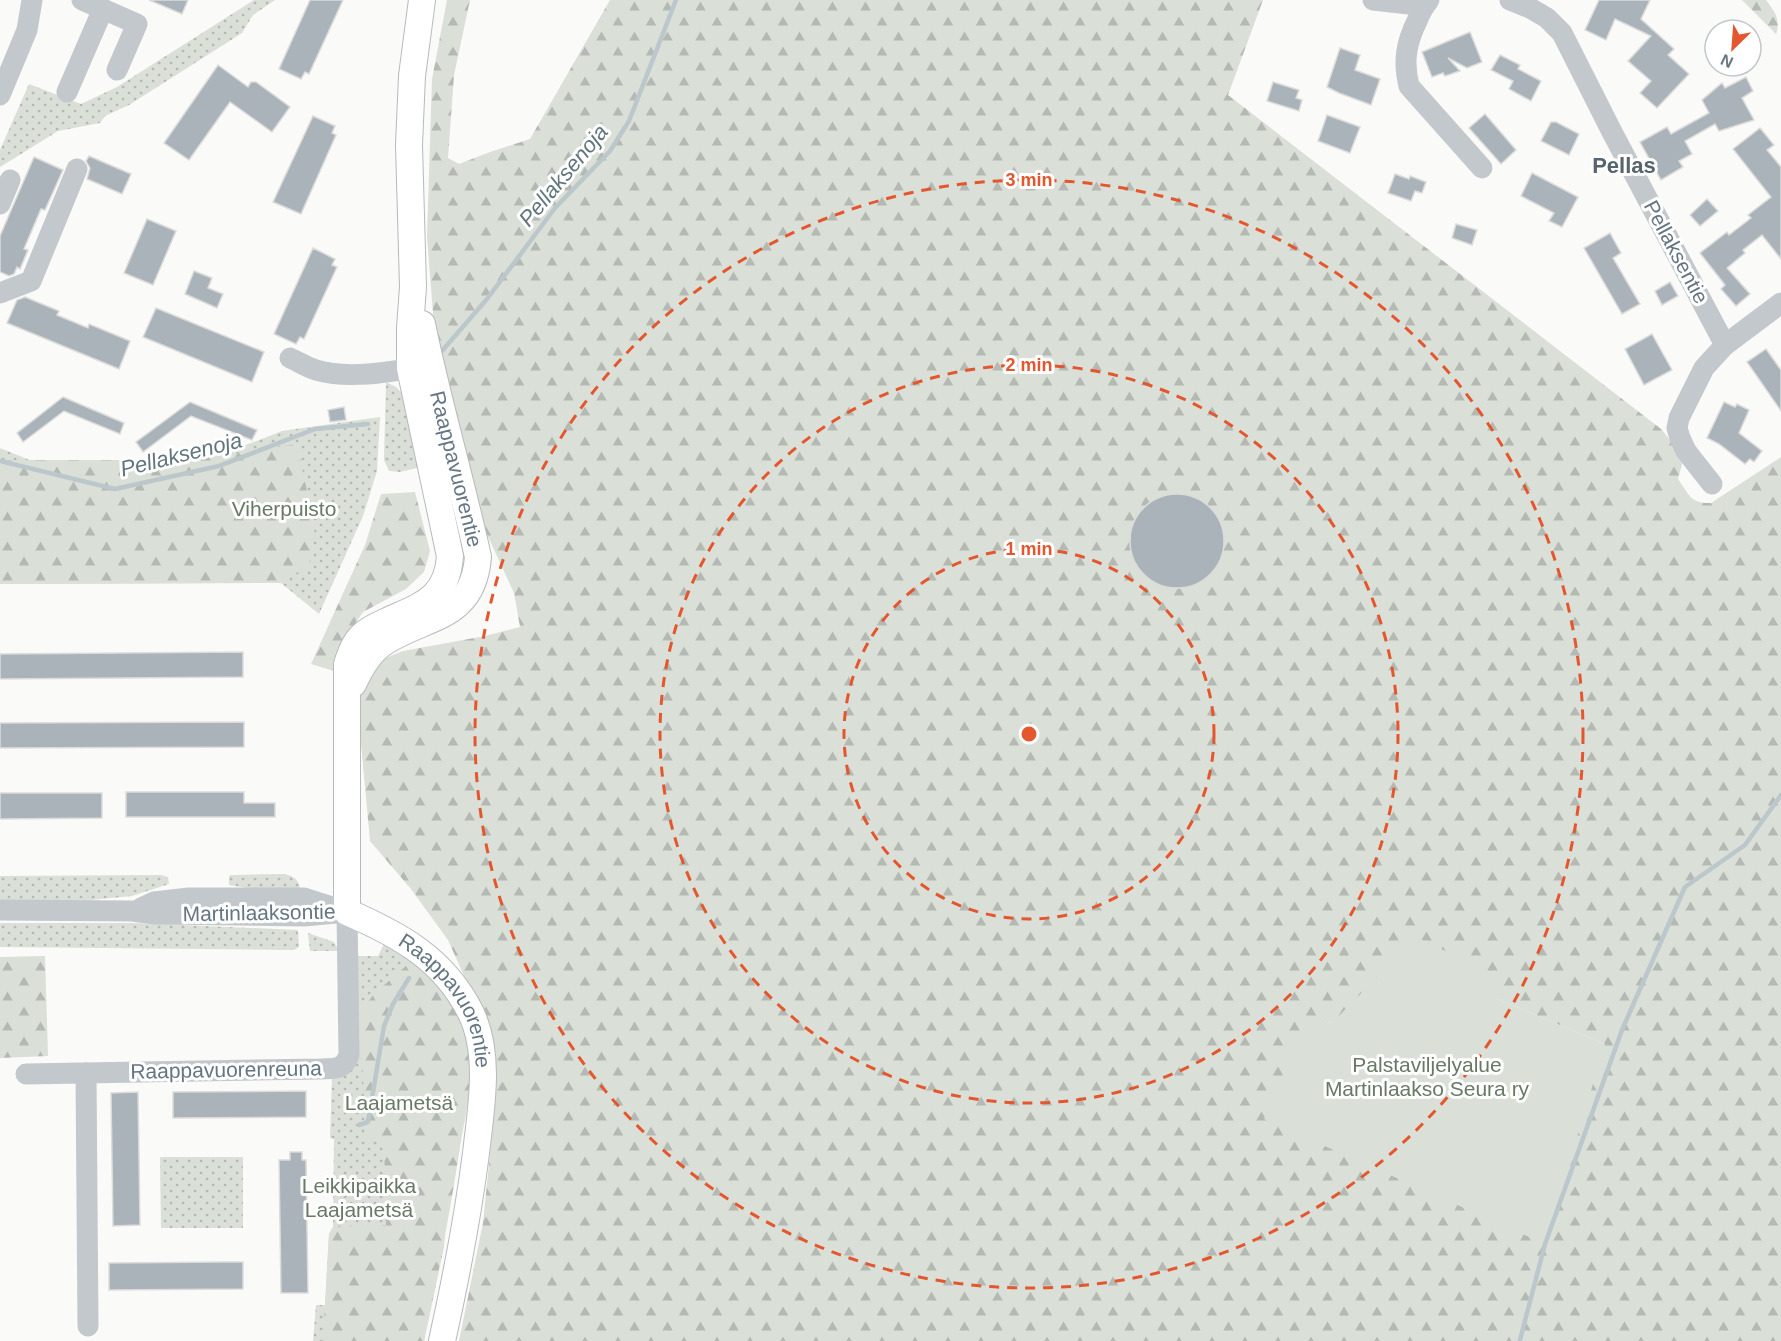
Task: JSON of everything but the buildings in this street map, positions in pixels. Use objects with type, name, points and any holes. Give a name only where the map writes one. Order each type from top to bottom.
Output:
[{"type":"main road","name":"Raappavuorentie","points":[[422,0],[412,76],[409,145],[413,287],[410,328],[420,367],[454,455],[478,557],[477,573],[470,590],[456,606],[387,641],[372,653],[360,670],[346,698],[347,912],[409,942],[427,957],[458,993],[471,1014],[478,1035],[482,1057],[483,1096],[459,1264],[442,1341]]},
{"type":"street","points":[[82,0],[137,24],[117,70]]},
{"type":"street","points":[[1373,0],[1426,4],[1409,37],[1405,57],[1405,71],[1409,86],[1482,168]]},
{"type":"street","name":"Pellaksentie","points":[[1510,0],[1547,18],[1562,33],[1725,345]]},
{"type":"street","points":[[0,95],[27,30],[31,2]]},
{"type":"street","points":[[67,92],[103,9]]},
{"type":"street","points":[[6,286],[31,281],[77,169]]},
{"type":"street","points":[[0,204],[10,180]]},
{"type":"street","points":[[1712,484],[1686,451],[1677,428],[1679,418],[1704,368],[1725,345],[1781,303]]},
{"type":"street","points":[[290,358],[316,370],[341,374],[420,367]]},
{"type":"street","name":"Martinlaaksontie","points":[[0,910],[304,916],[347,912]]},
{"type":"street","name":"Raappavuorenreuna","points":[[26,1074],[320,1070],[340,1067],[349,1055],[347,912]]},
{"type":"street","points":[[86,1073],[88,1326]]},
{"type":"green space","points":[[254,0],[275,0],[253,15],[242,33],[129,105],[105,116],[100,123],[58,131],[0,167],[0,150],[29,84],[81,104],[117,87]]},
{"type":"green space","points":[[447,0],[470,0],[454,75],[448,158],[459,164],[530,139],[610,0],[1263,0],[1228,95],[1661,429],[1684,457],[1678,479],[1694,500],[1711,503],[1781,457],[1781,1341],[459,1341],[483,1223],[496,1095],[493,1053],[482,1016],[448,940],[411,889],[370,841],[357,699],[373,663],[403,651],[520,627],[514,593],[477,513],[437,363],[427,237],[432,79]],"holes":[[[1497,999],[1605,1044],[1265,1119],[1307,1018],[1332,1023]]]},
{"type":"green space","points":[[1742,0],[1766,0],[1776,16],[1778,24],[1776,34],[1763,21],[1763,18],[1760,18]]},
{"type":"green space","points":[[386,382],[396,387],[404,395],[421,467],[400,472],[389,471],[384,460]]},
{"type":"green space","name":"Viherpuisto","points":[[380,417],[377,471],[363,516],[319,614],[281,583],[0,584],[0,448],[37,463],[192,463],[282,431]]},
{"type":"green space","name":"Viherpuisto","points":[[297,444],[315,528],[309,565],[281,583],[0,584],[0,460],[190,460]]},
{"type":"green space","points":[[415,492],[430,551],[424,572],[406,589],[363,612],[343,641],[334,671],[311,664],[365,545],[381,494]]},
{"type":"green space","points":[[284,874],[295,878],[300,889],[288,895],[229,885],[231,875]]},
{"type":"green space","points":[[161,875],[168,877],[169,884],[132,896],[90,900],[0,900],[0,876]]},
{"type":"green space","points":[[0,923],[135,923],[298,930],[299,947],[294,950],[0,947]]},
{"type":"green space","points":[[308,933],[334,942],[339,951],[310,951]]},
{"type":"green space","name":"Palstaviljelyalue Martinlaakso Seura ry","points":[[1416,937],[1502,978],[1497,999],[1605,1044],[1545,1244],[1264,1119],[1307,1017],[1332,1023]]},
{"type":"green space","name":"Laajametsä","points":[[384,944],[413,960],[460,1020],[444,1247],[424,1341],[313,1341],[316,1305],[325,1305],[329,1234],[333,1227],[334,1139],[330,1138],[332,1077],[340,1067],[347,956],[378,956]]},
{"type":"green space","points":[[45,956],[48,1056],[0,1058],[0,957]]},
{"type":"green space","name":"Laajametsä","points":[[413,960],[441,990],[456,1013],[466,1038],[470,1064],[470,1088],[444,1244],[424,1341],[323,1341],[329,1234],[333,1227],[386,1225],[384,1141],[365,1140],[359,1013],[375,993]]},
{"type":"green space","points":[[160,1157],[243,1157],[243,1228],[161,1228]]},
{"type":"waterway","name":"Pellaksenoja","points":[[441,352],[487,299],[555,208],[610,151],[629,121],[676,0]]},
{"type":"waterway","name":"Pellaksenoja","points":[[0,461],[115,489],[219,466],[315,429],[368,424]]},
{"type":"waterway","points":[[1520,1340],[1545,1244],[1622,1030],[1685,887],[1745,845],[1781,795]]},
{"type":"waterway","points":[[359,1125],[368,1122],[384,1026],[393,1004],[409,978]]},
{"type":"district","name":"Pellas","points":[[1624,165]]},
{"type":"park label","name":"Leikkipaikka Laajametsä","points":[[359,1198]]}]
